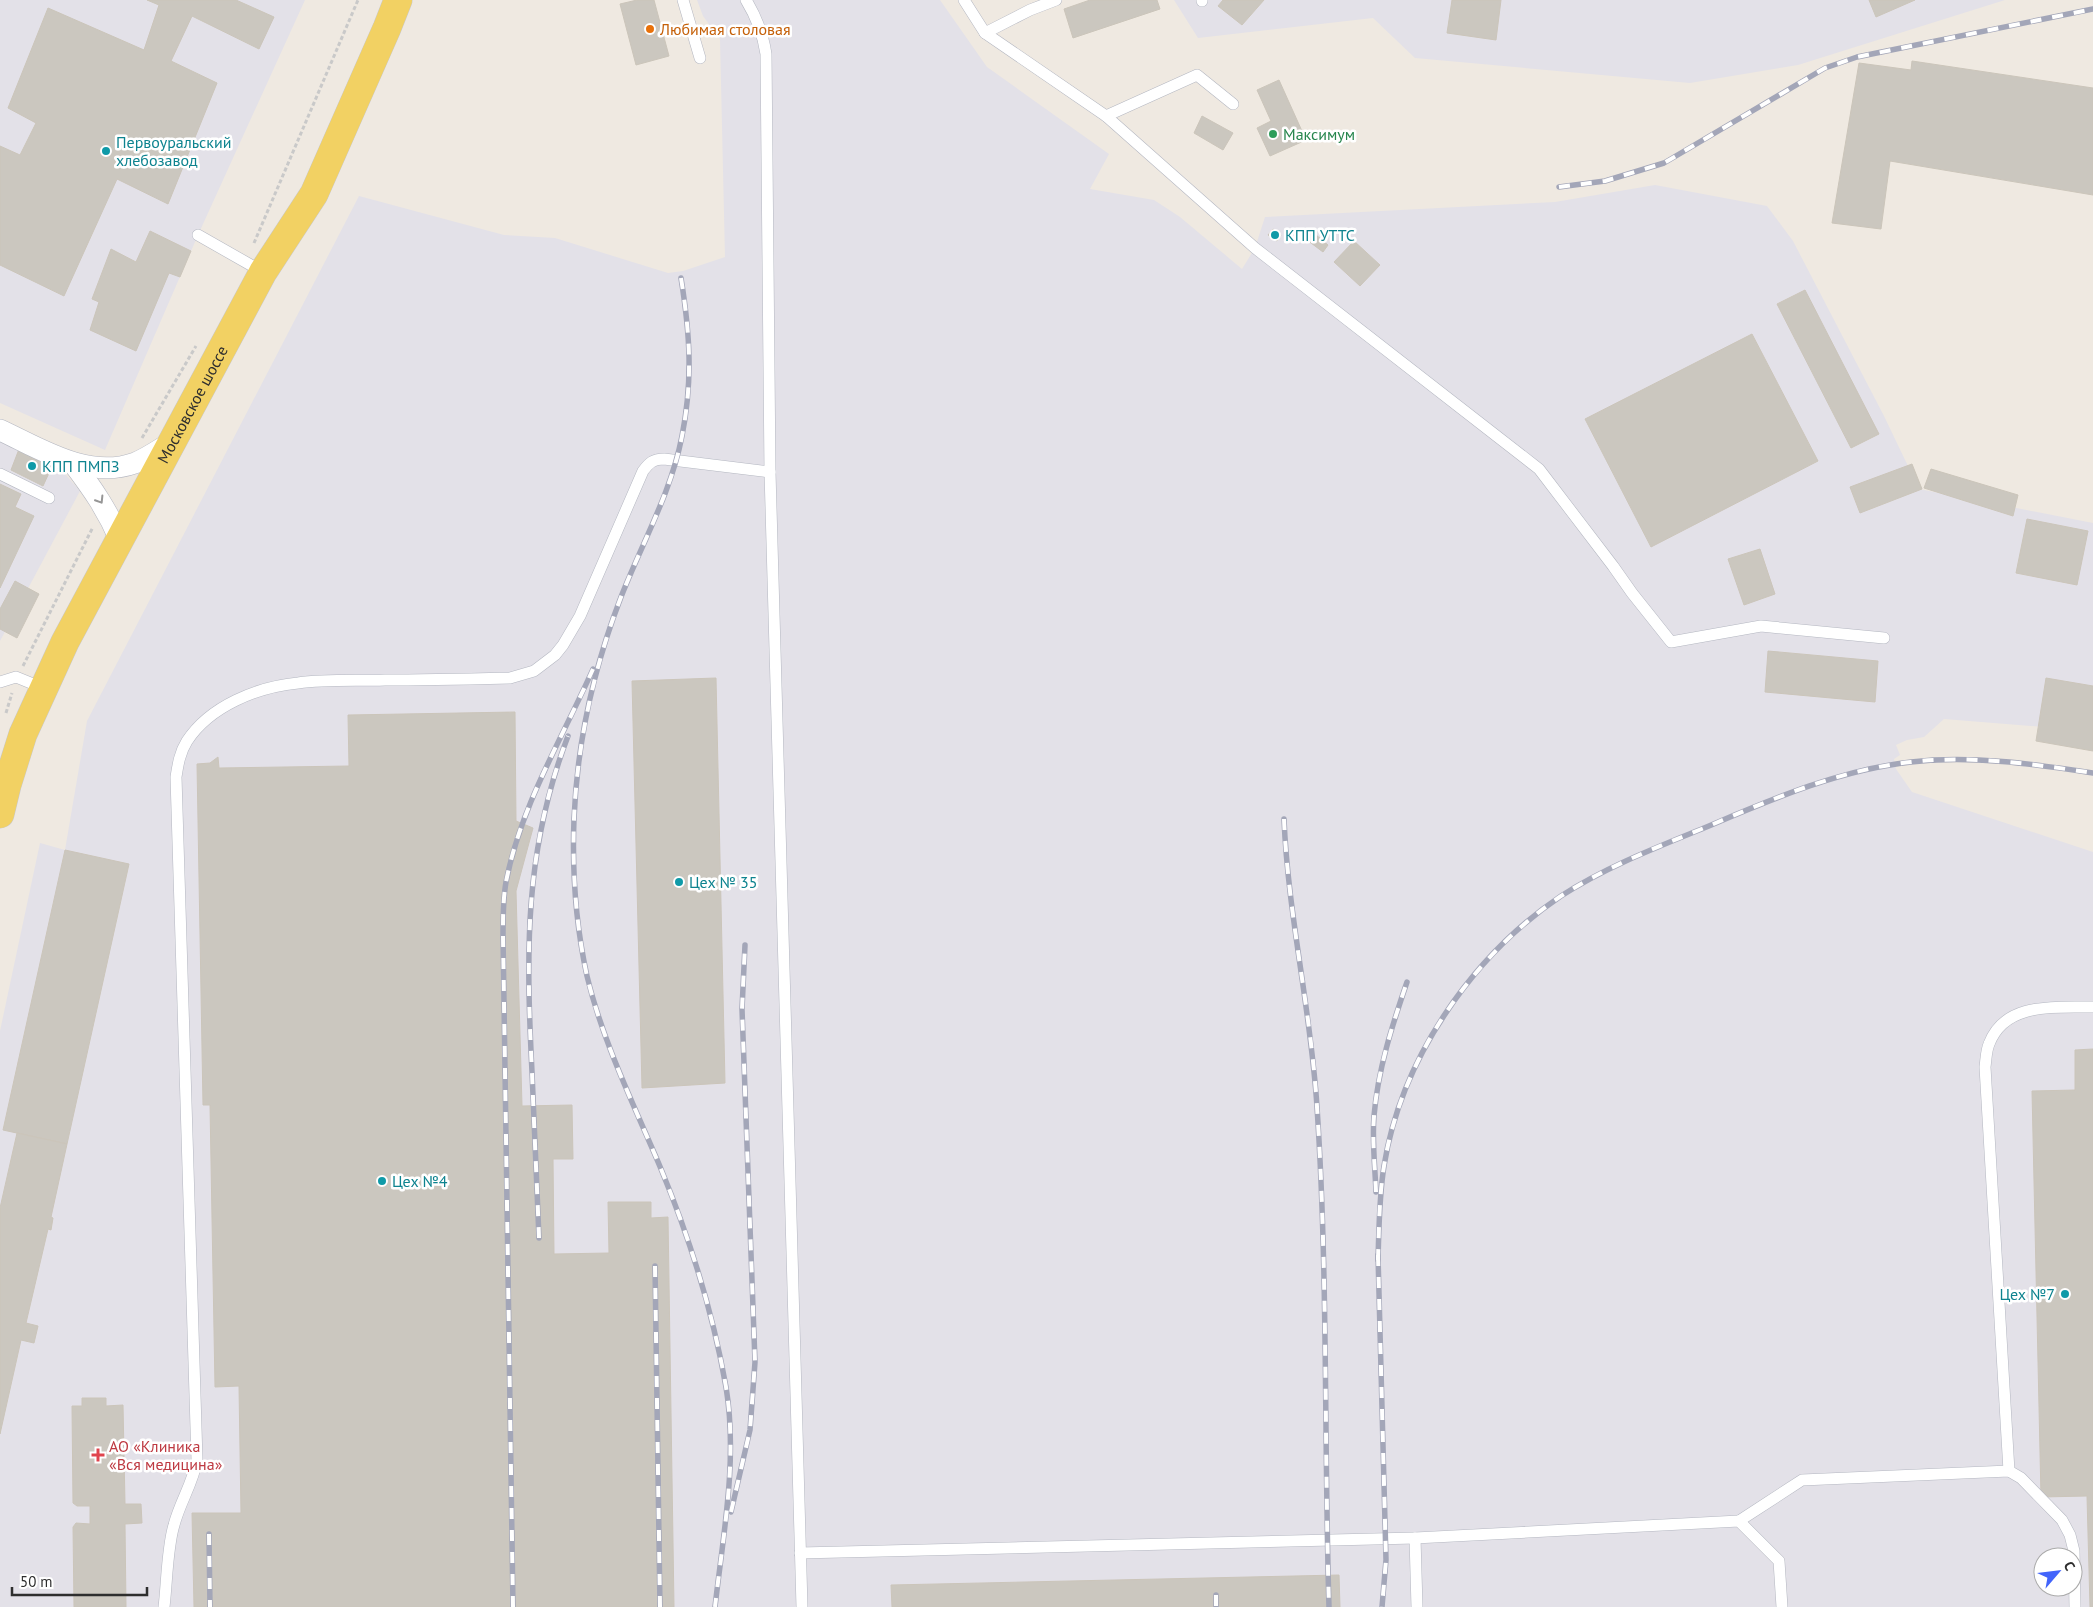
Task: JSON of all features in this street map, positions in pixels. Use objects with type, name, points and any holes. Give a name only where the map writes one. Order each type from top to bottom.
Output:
[{"type":"main road","name":"Московское шоссе","points":[[0,814],[7,785],[21,743],[43,688],[65,642],[172,442],[254,267],[314,194],[398,0]]},
{"type":"street","points":[[0,430],[73,463],[100,469],[134,463],[172,442]]},
{"type":"street","points":[[73,463],[104,506],[120,540]]},
{"type":"lane","points":[[683,0],[700,58]]},
{"type":"lane","points":[[746,0],[756,16],[766,54],[770,472],[802,1607]]},
{"type":"lane","points":[[964,0],[985,33],[1106,116],[1256,248],[1539,469],[1671,642],[1761,626],[1884,638]]},
{"type":"lane","points":[[985,33],[1028,5],[1056,0]]},
{"type":"lane","points":[[1106,116],[1197,75],[1233,104]]},
{"type":"lane","points":[[198,236],[254,267]]},
{"type":"lane","points":[[164,1607],[173,1528],[179,1508],[194,1476],[197,1460],[176,777],[179,757],[186,742],[194,731],[219,710],[252,694],[283,685],[316,682],[510,678],[534,672],[555,656],[580,616],[643,471],[648,464],[653,460],[664,458],[770,472]]},
{"type":"lane","points":[[0,474],[49,498]]},
{"type":"lane","points":[[0,682],[16,676],[43,688]]},
{"type":"lane","points":[[2009,1471],[1985,1067],[1988,1045],[1998,1028],[2013,1016],[2034,1008],[2093,1007]]},
{"type":"lane","points":[[800,1553],[1414,1538],[1739,1521],[1802,1480],[2009,1471],[2021,1478],[2062,1520],[2070,1535],[2074,1551],[2075,1607]]},
{"type":"lane","points":[[1739,1521],[1779,1561],[1782,1607]]},
{"type":"lane","points":[[1414,1538],[1416,1607]]},
{"type":"path","points":[[254,267],[358,0]]},
{"type":"path","points":[[126,464],[201,338]]},
{"type":"path","points":[[4,719],[16,676],[24,665],[104,506]]},
{"type":"shaded area","name":"Первоуральский хлебозавод","points":[[0,0],[305,0],[198,235],[105,450],[0,403]]},
{"type":"shaded area","points":[[697,0],[940,0],[987,67],[1109,154],[1090,189],[1154,200],[1180,217],[1242,269],[1255,248],[1265,217],[1555,202],[1655,185],[1767,206],[1793,241],[1884,416],[1919,489],[2093,523],[2093,731],[1944,719],[1924,737],[1907,740],[1896,745],[1900,755],[1894,759],[1896,769],[1912,792],[2093,852],[2093,1607],[0,1607],[0,1031],[40,843],[65,850],[87,721],[359,196],[504,235],[555,238],[668,273],[683,271],[725,257],[720,39],[703,16]]},
{"type":"shaded area","points":[[1174,0],[2005,0],[1798,65],[1690,83],[1415,58],[1373,18],[1198,38]]},
{"type":"shaded area","points":[[0,435],[50,457],[80,491],[0,641]]},
{"type":"building","name":"Первоуральский хлебозавод","points":[[147,0],[236,0],[274,17],[259,49],[192,16],[171,61],[217,83],[168,204],[117,179],[64,296],[0,265],[0,146],[20,155],[36,123],[8,108],[48,8],[144,50],[159,5]]},
{"type":"building","points":[[637,0],[654,0],[669,56],[636,65],[620,4]]},
{"type":"building","points":[[1090,0],[1157,0],[1160,9],[1073,38],[1064,9]]},
{"type":"building","points":[[1223,0],[1264,0],[1242,25],[1218,6]]},
{"type":"building","points":[[1452,0],[1501,0],[1496,40],[1447,33]]},
{"type":"building","points":[[1869,0],[1915,0],[1876,17]]},
{"type":"building","points":[[1912,61],[2093,88],[2093,195],[1890,161],[1881,229],[1832,223],[1859,63],[1911,70]]},
{"type":"building","points":[[1279,80],[1306,140],[1270,156],[1257,128],[1271,121],[1257,90]]},
{"type":"building","points":[[1202,116],[1233,133],[1223,150],[1194,133]]},
{"type":"building","name":"КПП УТТС","points":[[1273,229],[1281,235],[1277,241],[1268,235]]},
{"type":"building","points":[[1309,229],[1328,245],[1323,252],[1303,237]]},
{"type":"building","points":[[150,231],[191,251],[180,277],[169,273],[136,351],[90,330],[99,302],[92,299],[111,249],[136,262]]},
{"type":"building","points":[[1354,241],[1380,265],[1360,286],[1334,262]]},
{"type":"building","points":[[1805,290],[1879,434],[1851,448],[1777,304]]},
{"type":"building","points":[[1752,334],[1818,461],[1651,547],[1585,419]]},
{"type":"building","name":"КПП ПМПЗ","points":[[21,444],[54,462],[43,486],[11,470]]},
{"type":"building","points":[[1912,464],[1922,489],[1860,513],[1850,487]]},
{"type":"building","points":[[1931,469],[2018,495],[2013,516],[1924,488]]},
{"type":"building","points":[[0,484],[21,494],[15,507],[34,516],[0,588]]},
{"type":"building","points":[[2027,519],[2088,531],[2077,585],[2016,573]]},
{"type":"building","points":[[1760,549],[1775,594],[1744,605],[1728,559]]},
{"type":"building","points":[[15,581],[39,594],[17,638],[0,629],[0,609]]},
{"type":"building","points":[[1768,651],[1878,661],[1875,702],[1765,692]]},
{"type":"building","name":"Цех № 35","points":[[716,678],[725,1083],[642,1088],[632,681]]},
{"type":"building","points":[[2046,678],[2093,686],[2093,751],[2036,741]]},
{"type":"building","name":"Цех №4","points":[[515,712],[516,821],[533,828],[516,891],[522,1106],[572,1105],[573,1159],[553,1159],[554,1254],[609,1253],[608,1202],[651,1202],[651,1218],[668,1217],[674,1607],[194,1607],[192,1513],[241,1513],[239,1386],[215,1387],[210,1105],[203,1105],[197,764],[210,763],[218,757],[219,768],[349,766],[348,715]]},
{"type":"building","points":[[65,850],[129,864],[67,1144],[3,1130]]},
{"type":"building","name":"Цех №7","points":[[2093,1049],[2093,1607],[2090,1607],[2087,1496],[2041,1497],[2032,1091],[2075,1090],[2075,1050]]},
{"type":"building","points":[[17,1133],[67,1144],[51,1217],[53,1218],[51,1230],[48,1229],[26,1323],[38,1326],[34,1343],[21,1340],[0,1434],[0,1208]]},
{"type":"building","name":"АО «Клиника «Вся медицина»","points":[[82,1398],[106,1398],[106,1406],[123,1405],[125,1504],[141,1504],[142,1523],[125,1524],[126,1607],[74,1607],[73,1527],[76,1523],[90,1524],[90,1506],[77,1506],[73,1503],[72,1406],[82,1406]]},
{"type":"building","points":[[1339,1575],[1340,1607],[892,1607],[891,1585]]},
{"type":"railway","points":[[1559,187],[1605,181],[1664,163],[1825,68],[1857,57],[2093,9]]},
{"type":"railway","points":[[681,278],[689,357],[688,396],[682,436],[671,478],[621,597],[595,678],[588,706],[579,763],[574,819],[574,858],[580,938],[594,1001],[630,1098],[682,1222],[700,1276],[721,1359],[729,1414],[730,1470],[715,1607]]},
{"type":"railway","points":[[513,1607],[503,935],[504,895],[513,854],[532,799],[593,669]]},
{"type":"railway","points":[[539,1238],[530,1028],[529,943],[531,902],[543,820],[568,736]]},
{"type":"railway","points":[[1378,1260],[1380,1201],[1384,1166],[1393,1126],[1406,1087],[1424,1049],[1445,1013],[1498,948],[1529,920],[1561,896],[1613,867],[1667,843],[1779,797],[1857,772],[1911,762],[1980,760],[2002,761],[2093,773]]},
{"type":"railway","points":[[1284,819],[1290,891],[1310,1035],[1317,1107],[1323,1232],[1329,1607]]},
{"type":"railway","points":[[731,1512],[750,1430],[755,1362],[742,1009],[745,945]]},
{"type":"railway","points":[[1376,1192],[1373,1135],[1376,1099],[1386,1048],[1407,982]]},
{"type":"railway","points":[[1378,1255],[1386,1560],[1382,1607]]},
{"type":"railway","points":[[655,1266],[660,1607]]},
{"type":"railway","points":[[209,1534],[210,1607]]},
{"type":"railway","points":[[1216,1595],[1216,1607]]},
{"type":"place","name":"Любимая столовая","points":[[650,29]]},
{"type":"place","name":"Максимум","points":[[1273,134]]},
{"type":"place","name":"Первоуральский хлебозавод","points":[[106,151]]},
{"type":"place","name":"КПП УТТС","points":[[1275,235]]},
{"type":"place","name":"КПП ПМПЗ","points":[[32,466]]},
{"type":"place","name":"Цех № 35","points":[[679,882]]},
{"type":"place","name":"Цех №4","points":[[382,1181]]},
{"type":"place","name":"Цех №7","points":[[2065,1294]]},
{"type":"place","name":"АО «Клиника «Вся медицина»","points":[[98,1455]]}]
